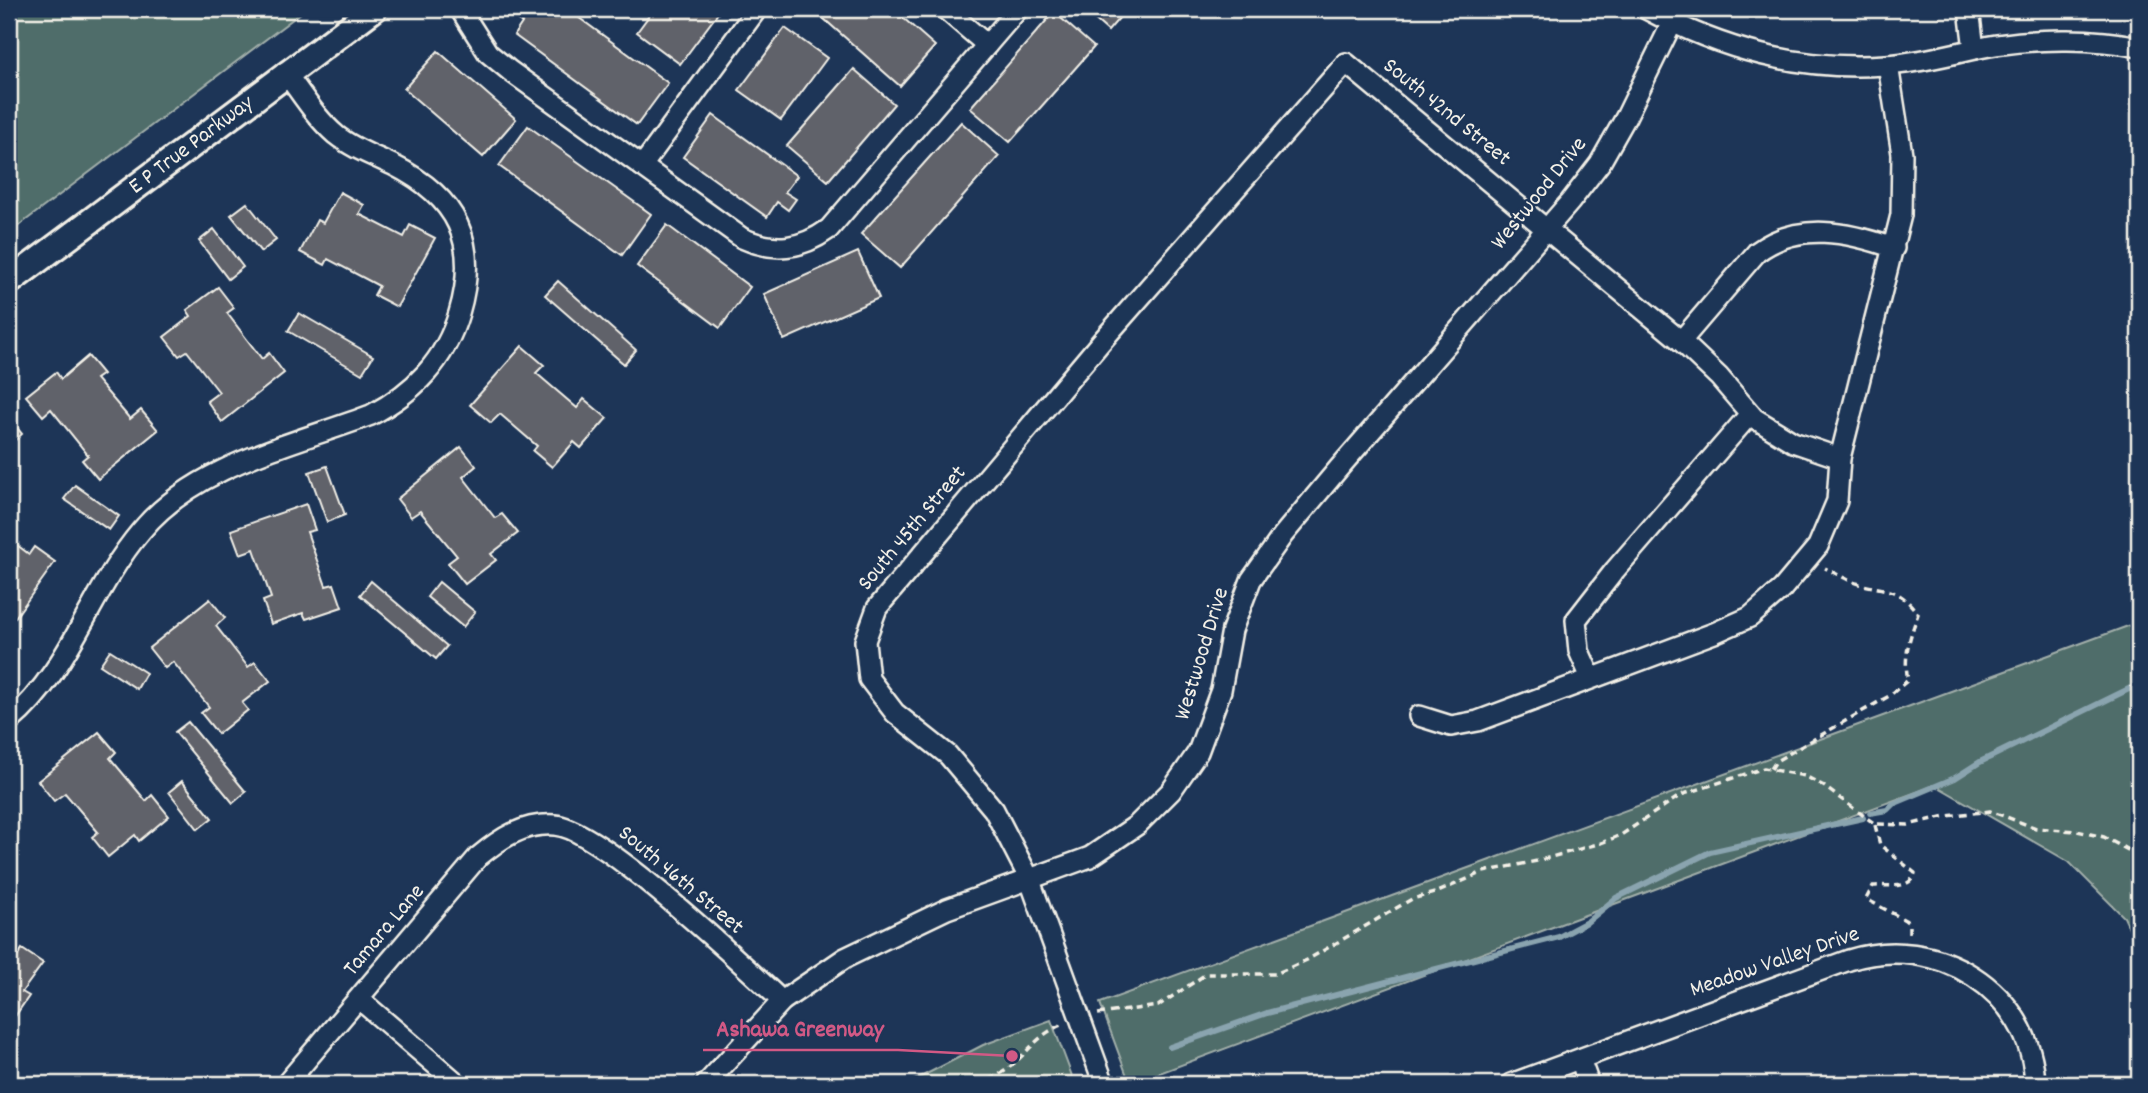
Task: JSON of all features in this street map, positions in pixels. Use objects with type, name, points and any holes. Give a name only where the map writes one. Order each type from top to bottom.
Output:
[{"type":"main road","name":"E P True Parkway","points":[[9,282],[285,72],[374,9]]},
{"type":"street","points":[[460,9],[488,53],[742,238],[760,246],[795,247],[813,240],[829,229],[1018,9]]},
{"type":"street","points":[[642,166],[757,9]]},
{"type":"street","points":[[945,9],[986,45]]},
{"type":"street","points":[[1646,9],[1734,49],[1804,64],[1888,65],[1974,49],[2051,41],[2139,47]]},
{"type":"street","points":[[1969,9],[1974,49]]},
{"type":"street","name":"Westwood Drive","points":[[706,1084],[782,1001],[845,958],[947,909],[1090,857],[1137,825],[1171,791],[1198,752],[1221,690],[1232,630],[1251,580],[1283,535],[1339,468],[1600,163],[1672,23]]},
{"type":"street","name":"South 42nd Street","points":[[1346,63],[1681,341],[1719,377],[1750,414],[1793,442],[1840,458]]},
{"type":"street","name":"South 45th Street","points":[[1104,1084],[1029,878],[994,810],[948,755],[895,713],[869,679],[865,641],[877,608],[1101,342],[1346,63]]},
{"type":"street","points":[[1419,716],[1451,726],[1478,721],[1750,617],[1782,589],[1818,546],[1837,501],[1840,458],[1901,215],[1902,153],[1888,65]]},
{"type":"street","points":[[9,722],[40,694],[140,531],[174,499],[216,473],[371,415],[393,403],[432,368],[450,339],[463,297],[467,267],[465,243],[451,209],[422,180],[336,135],[285,72]]},
{"type":"street","points":[[1681,341],[1757,252],[1771,242],[1788,235],[1831,231],[1894,248]]},
{"type":"street","points":[[1591,678],[1579,651],[1576,620],[1615,570],[1750,414]]},
{"type":"street","name":"Tamara Lane","points":[[286,1084],[478,857],[500,839],[534,825]]},
{"type":"street","name":"South 46th Street","points":[[534,825],[558,825],[590,837],[623,862],[782,1001]]},
{"type":"street","name":"Meadow Valley Drive","points":[[1511,1084],[1861,956],[1887,952],[1914,953],[1940,959],[1965,970],[2004,1003],[2019,1024],[2029,1048],[2035,1084]]},
{"type":"street","points":[[359,999],[458,1084]]},
{"type":"street","points":[[1580,1059],[1589,1084]]},
{"type":"path","points":[[1771,769],[1776,761],[1889,696],[1908,680],[1905,665],[1907,645],[1919,614],[1909,601],[1894,589],[1856,583],[1807,560]]},
{"type":"path","points":[[941,1084],[976,1082],[999,1075],[1044,1034],[1080,1019],[1158,1006],[1206,974],[1275,974],[1307,960],[1412,899],[1438,892],[1483,872],[1537,862],[1621,835],[1681,795],[1740,774],[1771,769],[1805,776],[1822,785],[1875,824],[1908,825],[1946,816],[1990,811],[2036,828],[2077,831],[2104,837],[2139,856]]},
{"type":"path","points":[[1875,824],[1880,845],[1915,873],[1913,880],[1907,885],[1872,886],[1866,899],[1909,923],[1909,933]]},
{"type":"green space","points":[[9,9],[306,9],[9,233]]},
{"type":"green space","points":[[2139,622],[2139,949],[2124,917],[2069,862],[1935,785],[1130,1084],[1100,1003]]},
{"type":"green space","points":[[1051,1020],[1075,1084],[907,1084],[983,1045]]},
{"type":"building","points":[[516,9],[567,9],[668,83],[637,125],[514,35],[522,23],[511,15]]},
{"type":"building","points":[[654,9],[721,9],[680,64],[637,32]]},
{"type":"building","points":[[830,9],[893,9],[935,46],[900,86],[823,18]]},
{"type":"building","points":[[1083,9],[1127,9],[1108,31]]},
{"type":"building","points":[[1054,12],[1094,47],[1010,142],[970,108]]},
{"type":"building","points":[[785,28],[827,58],[781,120],[739,90]]},
{"type":"building","points":[[438,51],[516,119],[483,157],[404,89]]},
{"type":"building","points":[[854,69],[894,104],[828,181],[787,146]]},
{"type":"building","points":[[713,115],[797,176],[785,192],[796,199],[788,210],[777,202],[767,217],[683,157]]},
{"type":"building","points":[[961,122],[999,156],[900,268],[861,234]]},
{"type":"building","points":[[528,126],[651,214],[622,255],[499,166]]},
{"type":"building","points":[[340,192],[364,205],[359,214],[404,237],[410,225],[435,238],[397,307],[374,295],[379,286],[328,259],[325,265],[300,252],[317,220],[323,223]]},
{"type":"building","points":[[247,203],[276,240],[261,252],[231,215]]},
{"type":"building","points":[[667,225],[750,287],[720,328],[637,266]]},
{"type":"building","points":[[214,229],[243,267],[228,279],[199,241]]},
{"type":"building","points":[[858,252],[879,298],[784,340],[764,294]]},
{"type":"building","points":[[558,281],[636,350],[624,364],[545,295]]},
{"type":"building","points":[[218,287],[234,308],[227,313],[262,359],[269,353],[284,373],[222,422],[207,401],[219,392],[187,351],[179,356],[164,337],[191,316],[187,310]]},
{"type":"building","points":[[299,313],[373,356],[362,374],[288,331]]},
{"type":"building","points":[[522,346],[544,365],[536,373],[577,408],[584,399],[607,418],[581,448],[574,442],[552,467],[533,451],[537,446],[500,414],[491,423],[470,405]]},
{"type":"building","points":[[88,356],[103,374],[96,379],[130,419],[141,410],[158,430],[98,479],[82,460],[88,455],[51,409],[43,416],[26,396],[56,372],[61,379]]},
{"type":"building","points":[[9,418],[22,434],[9,446]]},
{"type":"building","points":[[461,447],[476,466],[463,477],[495,518],[502,514],[518,533],[491,554],[496,560],[465,584],[448,563],[457,556],[420,511],[411,517],[397,499]]},
{"type":"building","points":[[327,466],[345,515],[327,522],[309,472]]},
{"type":"building","points":[[75,485],[119,516],[109,530],[64,499]]},
{"type":"building","points":[[306,504],[315,530],[307,532],[326,586],[334,584],[342,607],[306,619],[303,613],[271,624],[263,601],[271,598],[254,549],[240,554],[231,530]]},
{"type":"building","points":[[9,539],[29,554],[34,547],[55,562],[9,626]]},
{"type":"building","points":[[371,581],[447,646],[436,659],[360,595]]},
{"type":"building","points":[[439,582],[475,612],[463,627],[427,597]]},
{"type":"building","points":[[210,599],[225,618],[216,626],[248,667],[255,662],[270,681],[242,703],[248,710],[218,734],[201,713],[209,707],[173,662],[165,668],[149,648]]},
{"type":"building","points":[[110,650],[146,673],[137,689],[100,665]]},
{"type":"building","points":[[188,722],[246,792],[233,803],[175,732]]},
{"type":"building","points":[[99,732],[116,752],[110,758],[146,801],[152,795],[169,816],[139,841],[135,835],[108,857],[92,837],[98,832],[65,793],[54,801],[38,781]]},
{"type":"building","points":[[182,781],[212,818],[198,829],[169,792]]},
{"type":"building","points":[[22,949],[43,963],[22,992],[29,996],[9,1025],[9,951],[17,957]]},
{"type":"waterway","points":[[1870,813],[1887,810],[1893,804],[1955,778],[1980,762],[2139,684]]},
{"type":"waterway","points":[[1170,1047],[1267,1013],[1559,937],[1587,922],[1616,898],[1710,852],[1863,818]]},
{"type":"place","name":"Ashawa Greenway","points":[[1012,1056]]}]
